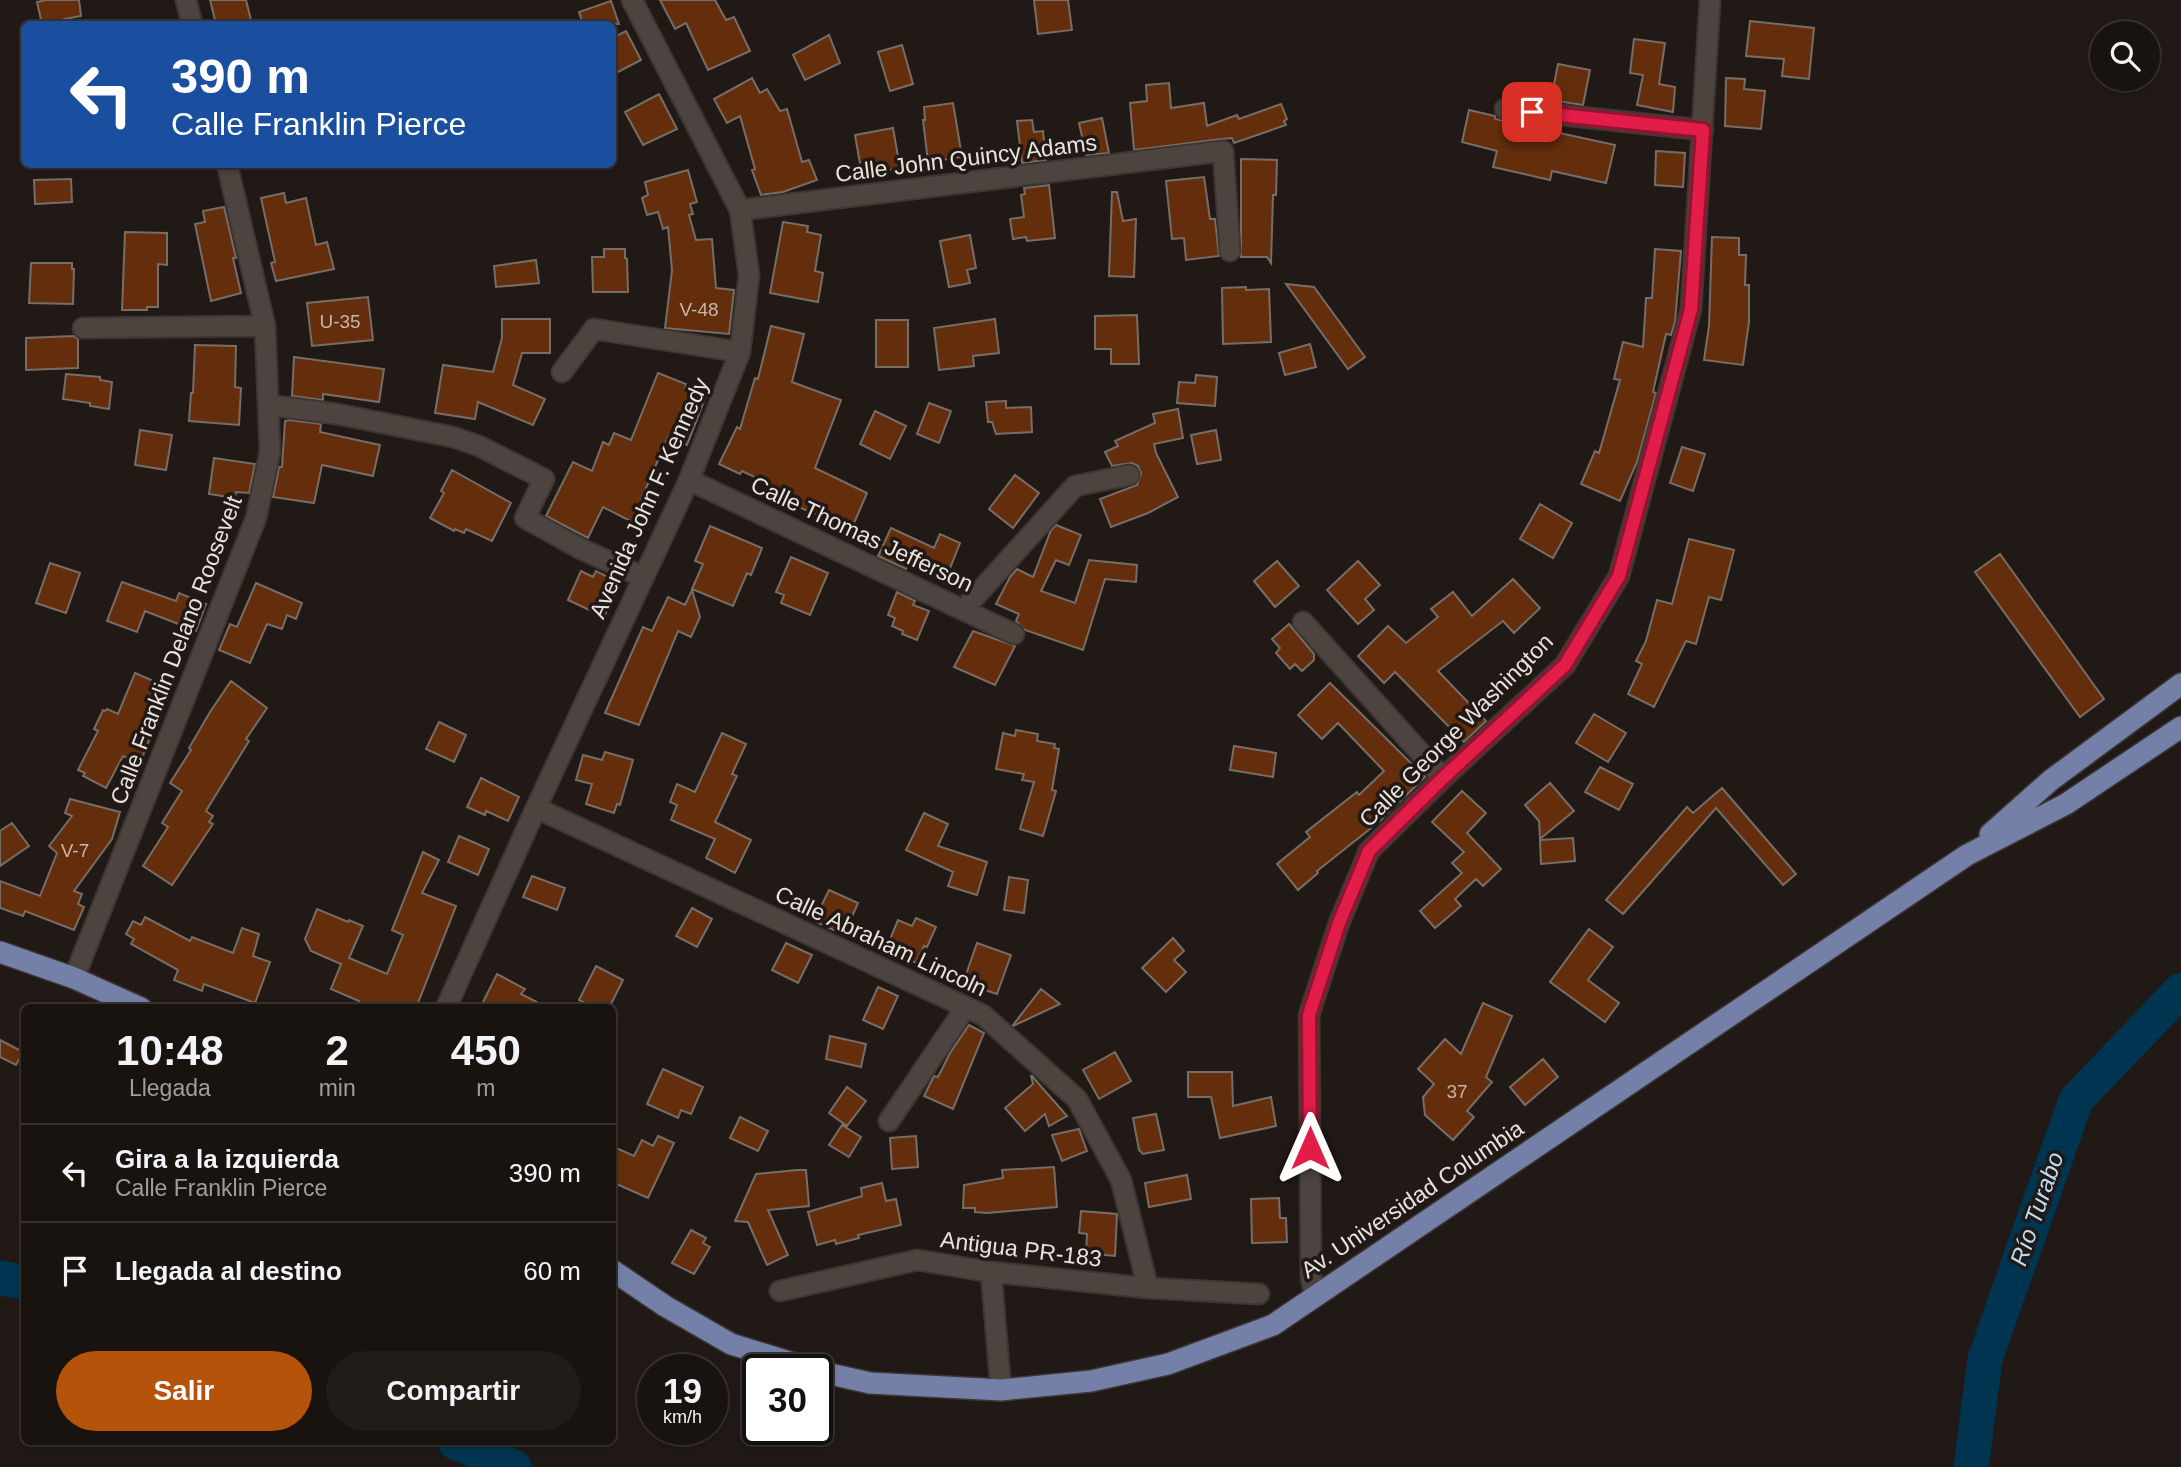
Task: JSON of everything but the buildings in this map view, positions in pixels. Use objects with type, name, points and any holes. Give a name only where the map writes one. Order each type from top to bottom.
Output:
[{"type":"main road","name":"Av. Universidad Columbia","points":[[1967,855],[2051,780],[2181,684]]},
{"type":"main road","points":[[2175,731],[2181,711]]},
{"type":"main road","name":"Av. Universidad Columbia","points":[[833,1375],[870,1383],[1001,1390],[1091,1381],[1168,1364],[1273,1325],[1967,855],[2066,804],[2175,731]]},
{"type":"main road","points":[[0,953],[74,978],[132,1004]]},
{"type":"main road","name":"Av. Universidad Columbia","points":[[616,1273],[665,1306],[731,1344],[762,1354]]},
{"type":"street","points":[[186,0],[191,21]]},
{"type":"street","name":"Avenida John F. Kennedy","points":[[448,1004],[689,480],[740,352],[749,275],[740,211],[632,0]]},
{"type":"street","name":"Calle George Washington","points":[[1315,1296],[1311,1278],[1309,1015],[1339,923],[1369,851],[1565,665],[1619,576],[1691,309],[1710,0]]},
{"type":"street","points":[[1505,109],[1703,130]]},
{"type":"street","name":"Calle John Quincy Adams","points":[[740,211],[1223,151],[1230,251]]},
{"type":"street","name":"Calle Franklin Delano Roosevelt","points":[[74,978],[256,518],[270,452],[265,326],[228,168]]},
{"type":"street","points":[[83,328],[265,326]]},
{"type":"street","points":[[562,372],[594,330],[740,352]]},
{"type":"street","points":[[268,405],[337,414],[453,437],[479,446],[544,479],[525,517],[581,549],[643,577]]},
{"type":"street","points":[[964,609],[1075,486],[1129,475]]},
{"type":"street","name":"Calle Thomas Jefferson","points":[[689,480],[1014,634]]},
{"type":"street","points":[[1303,622],[1443,778]]},
{"type":"street","name":"Calle Abraham Lincoln","points":[[536,808],[983,1015],[1077,1100],[1121,1180],[1148,1288]]},
{"type":"street","points":[[889,1121],[966,1007]]},
{"type":"street","name":"Antigua PR-183","points":[[780,1291],[917,1260],[991,1272],[1148,1288],[1259,1294]]},
{"type":"street","points":[[991,1272],[1001,1390]]},
{"type":"waterway","name":"Río Turabo","points":[[1971,1467],[1985,1359],[2076,1100],[2181,990]]},
{"type":"waterway","points":[[0,1278],[21,1282]]},
{"type":"waterway","points":[[462,1445],[514,1467]]},
{"type":"route","points":[[1310,1148],[1309,1015],[1339,923],[1369,851],[1565,665],[1619,576],[1691,309],[1703,130],[1532,112]]}]
